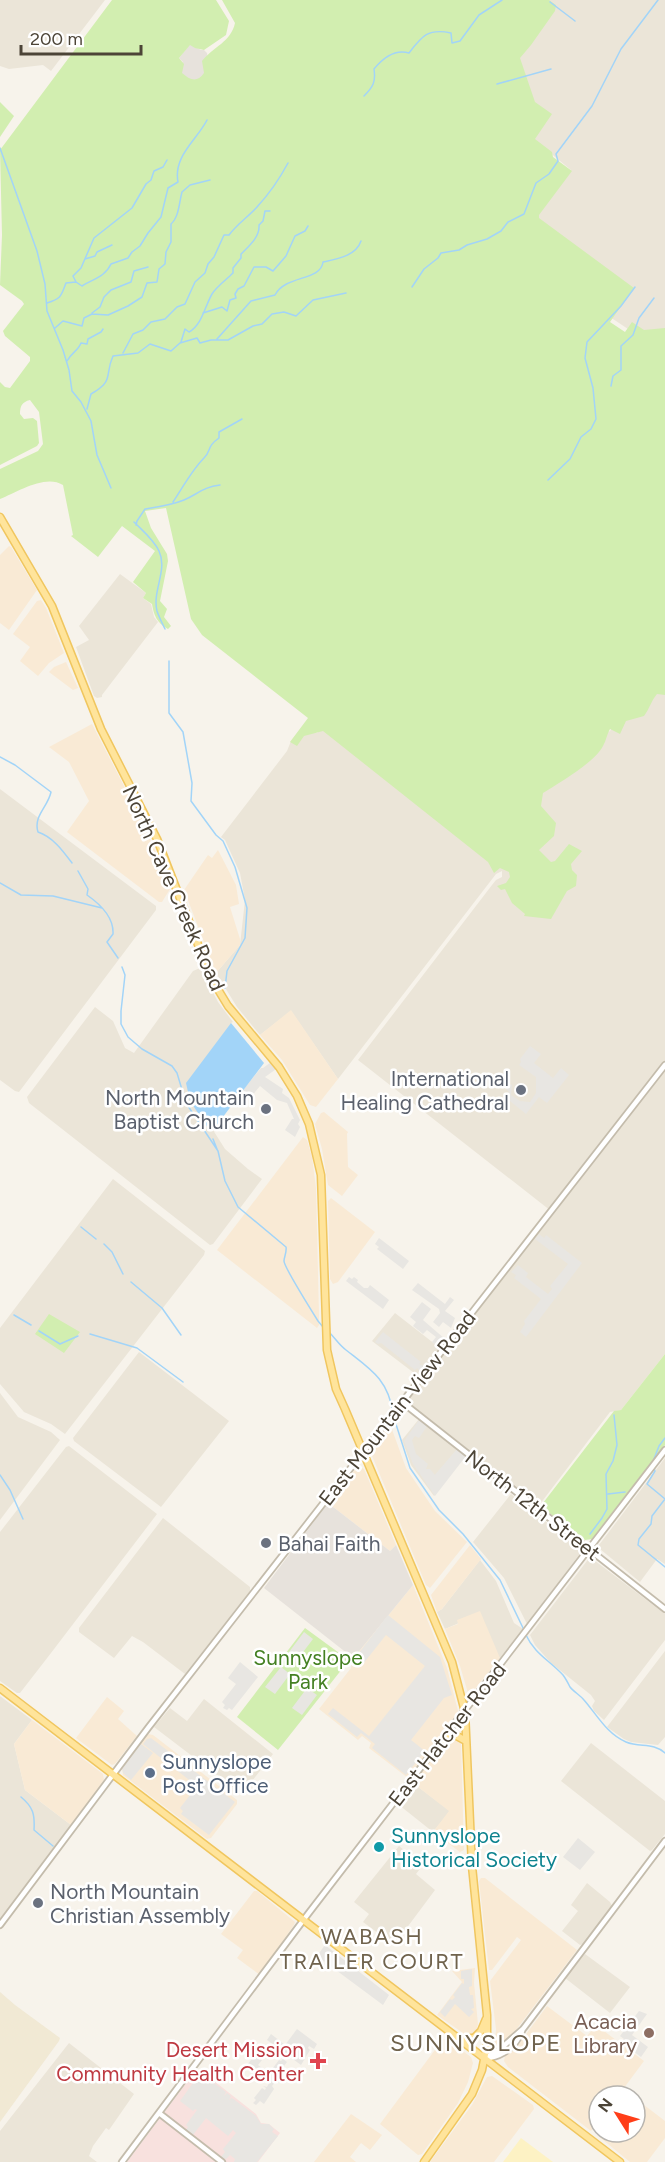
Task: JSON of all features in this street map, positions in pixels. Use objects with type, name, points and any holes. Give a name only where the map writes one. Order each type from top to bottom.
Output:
[{"type":"main road","name":"North Cave Creek Road","points":[[0,517],[52,606],[101,729],[155,836],[211,978],[230,1008],[279,1067],[297,1096],[305,1115],[321,1175],[326,1336],[329,1364],[336,1389],[452,1662],[465,1712],[472,1866],[488,2034],[478,2081],[466,2104],[424,2162]]},
{"type":"main road","points":[[0,1688],[620,2162]]},
{"type":"main road","points":[[442,1740],[455,1735],[466,1740]]},
{"type":"main road","points":[[456,2037],[474,2038],[483,2028],[487,2015]]},
{"type":"street","name":"East Mountain View Road","points":[[0,1925],[113,1774],[665,1065]]},
{"type":"street","name":"North 12th Street","points":[[402,1402],[665,1609]]},
{"type":"street","name":"East Hatcher Road","points":[[122,2162],[303,1920],[665,1450]]},
{"type":"street","points":[[484,2059],[499,2050],[523,2029],[665,1841]]},
{"type":"street","points":[[159,2113],[222,2162]]},
{"type":"shaded area","points":[[0,0],[105,0],[51,71],[43,65],[9,69],[0,66]]},
{"type":"shaded area","points":[[536,0],[665,0],[665,330],[634,333],[604,313],[535,217],[571,170],[531,137],[534,104],[515,59]]},
{"type":"shaded area","points":[[190,44],[207,53],[211,79],[191,90],[171,76],[183,62],[179,58]]},
{"type":"shaded area","points":[[9,546],[37,590],[9,630],[0,623],[0,555]]},
{"type":"shaded area","points":[[120,574],[146,593],[143,598],[151,604],[154,617],[158,622],[102,697],[97,698],[94,696],[76,647],[89,640],[79,626]]},
{"type":"shaded area","points":[[41,600],[64,653],[49,663],[38,676],[20,661],[30,647],[13,634],[37,601]]},
{"type":"shaded area","points":[[66,662],[78,688],[73,690],[49,672]]},
{"type":"shaded area","points":[[665,668],[665,1354],[621,1410],[610,1412],[537,1508],[402,1402],[551,1211],[358,1060],[492,885],[502,877],[502,871],[496,874],[338,1079],[291,1011],[260,1035],[237,1007],[216,973],[240,945],[245,900],[240,873],[225,840],[221,837],[287,751],[291,741],[305,723],[317,733],[322,727],[534,799],[588,743],[610,731],[625,707]]},
{"type":"shaded area","points":[[92,724],[156,853],[170,889],[162,902],[67,832],[89,801],[69,762],[49,747]]},
{"type":"shaded area","points":[[0,789],[156,906],[156,910],[19,1092],[0,1080]]},
{"type":"shaded area","points":[[218,850],[236,885],[239,904],[230,907],[240,945],[216,973],[184,890],[208,855],[212,858]]},
{"type":"shaded area","points":[[200,968],[218,1002],[233,1022],[210,1130],[213,1130],[225,1149],[262,1179],[210,1245],[29,1103],[27,1097],[95,1007],[113,1021],[125,1048],[134,1053],[193,971]]},
{"type":"shaded area","points":[[291,1010],[338,1079],[316,1107],[310,1105],[282,1060],[260,1035]]},
{"type":"shaded area","points":[[530,1046],[541,1054],[534,1063],[553,1078],[561,1068],[569,1075],[547,1103],[539,1097],[526,1114],[505,1097],[509,1092],[506,1089],[508,1084],[512,1085],[511,1095],[520,1101],[530,1102],[536,1093],[536,1077],[519,1065],[520,1059]]},
{"type":"shaded area","points":[[274,1060],[279,1067],[265,1077],[283,1089],[282,1093],[289,1098],[300,1120],[298,1124],[300,1127],[295,1137],[285,1130],[294,1119],[287,1103],[277,1100],[260,1086],[251,1097],[243,1090],[261,1068]]},
{"type":"shaded area","points":[[324,1112],[348,1132],[348,1167],[358,1175],[342,1196],[328,1185],[315,1124]]},
{"type":"shaded area","points":[[303,1137],[307,1140],[312,1157],[316,1188],[319,1315],[317,1328],[217,1250]]},
{"type":"shaded area","points":[[113,1179],[205,1251],[65,1434],[51,1424],[24,1412],[0,1384],[0,1328]]},
{"type":"shaded area","points":[[331,1198],[375,1232],[338,1282],[333,1284],[330,1279],[328,1201]]},
{"type":"shaded area","points":[[539,1234],[544,1238],[546,1235],[582,1263],[526,1337],[520,1332],[525,1324],[524,1321],[541,1299],[514,1278],[516,1275],[511,1272],[518,1265],[528,1273],[526,1277],[548,1294],[552,1289],[550,1286],[568,1264],[535,1239]]},
{"type":"shaded area","points":[[379,1238],[409,1261],[403,1269],[377,1249],[379,1247],[375,1244]]},
{"type":"shaded area","points":[[349,1277],[352,1279],[354,1277],[364,1288],[370,1285],[389,1300],[383,1309],[346,1281]]},
{"type":"shaded area","points":[[418,1283],[445,1304],[450,1297],[454,1300],[445,1311],[455,1318],[451,1328],[443,1322],[439,1327],[433,1322],[440,1313],[439,1309],[412,1290]]},
{"type":"shaded area","points":[[422,1302],[431,1309],[423,1320],[445,1339],[436,1345],[432,1342],[436,1337],[427,1330],[423,1334],[413,1326],[416,1322],[410,1317]]},
{"type":"shaded area","points":[[395,1313],[440,1348],[418,1376],[372,1341]]},
{"type":"shaded area","points":[[383,1332],[421,1362],[419,1364],[425,1367],[421,1372],[417,1368],[415,1370],[381,1343],[375,1342]]},
{"type":"shaded area","points":[[139,1352],[229,1421],[161,1507],[73,1438]]},
{"type":"shaded area","points":[[0,1393],[18,1417],[51,1432],[60,1440],[0,1520]]},
{"type":"shaded area","points":[[419,1419],[465,1456],[434,1496],[411,1465],[402,1440]]},
{"type":"shaded area","points":[[419,1420],[427,1426],[419,1438],[415,1436],[412,1440],[416,1454],[428,1464],[426,1469],[430,1469],[435,1475],[457,1449],[466,1456],[435,1496],[413,1464],[404,1441]]},
{"type":"shaded area","points":[[390,1424],[406,1468],[435,1511],[467,1542],[430,1588],[426,1585],[370,1451]]},
{"type":"shaded area","points":[[69,1446],[157,1514],[20,1693],[17,1693],[0,1681],[0,1532]]},
{"type":"shaded area","points":[[665,1458],[665,1564],[657,1559],[640,1582],[600,1549],[599,1545]]},
{"type":"shaded area","points":[[358,1466],[364,1469],[396,1545],[390,1551],[328,1503]]},
{"type":"shaded area","points":[[511,1494],[579,1548],[579,1555],[527,1624],[504,1578],[473,1542]]},
{"type":"shaded area","points":[[328,1503],[390,1551],[396,1545],[413,1585],[352,1660],[348,1654],[264,1588]]},
{"type":"shaded area","points":[[163,1518],[250,1587],[250,1591],[185,1674],[132,1636],[114,1658],[79,1632],[79,1628]]},
{"type":"shaded area","points":[[470,1545],[481,1559],[442,1609],[437,1612],[431,1595]]},
{"type":"shaded area","points":[[590,1557],[665,1614],[665,1640],[604,1720],[594,1711],[592,1706],[595,1701],[591,1695],[551,1663],[535,1645],[530,1635]]},
{"type":"shaded area","points":[[480,1560],[496,1581],[514,1623],[523,1629],[500,1658],[459,1623],[445,1629],[437,1612],[442,1609]]},
{"type":"shaded area","points":[[413,1585],[447,1668],[458,1711],[408,1778],[369,1748],[371,1743],[362,1736],[358,1740],[319,1709],[351,1668],[352,1660]]},
{"type":"shaded area","points":[[480,1611],[500,1658],[470,1695],[445,1629],[458,1624],[457,1620]]},
{"type":"shaded area","points":[[388,1615],[440,1657],[452,1695],[444,1698],[411,1740],[425,1751],[406,1775],[372,1748],[375,1744],[361,1733],[357,1737],[328,1714],[333,1708],[369,1736],[425,1666],[386,1635],[363,1664],[355,1658]]},
{"type":"shaded area","points":[[304,1632],[313,1639],[294,1664],[292,1662],[290,1665],[283,1660]]},
{"type":"shaded area","points":[[665,1651],[665,1737],[658,1745],[631,1742],[607,1727]]},
{"type":"shaded area","points":[[240,1662],[258,1677],[232,1710],[229,1708],[227,1710],[223,1708],[225,1705],[222,1702],[236,1684],[228,1678]]},
{"type":"shaded area","points":[[281,1667],[290,1674],[275,1694],[265,1687]]},
{"type":"shaded area","points":[[307,1688],[317,1695],[302,1715],[292,1708]]},
{"type":"shaded area","points":[[0,1696],[32,1720],[14,1744],[25,1790],[71,1825],[0,1919]]},
{"type":"shaded area","points":[[107,1697],[124,1711],[118,1719],[137,1736],[112,1765],[76,1738]]},
{"type":"shaded area","points":[[204,1699],[273,1754],[242,1794],[154,1727],[170,1708],[187,1721]]},
{"type":"shaded area","points":[[32,1720],[103,1774],[104,1780],[71,1825],[25,1790],[14,1744]]},
{"type":"shaded area","points":[[148,1734],[153,1735],[237,1800],[237,1804],[211,1838],[207,1839],[123,1775],[122,1767]]},
{"type":"shaded area","points":[[453,1736],[461,1743],[464,1850],[460,1852],[433,1832],[449,1811],[413,1783],[448,1738]]},
{"type":"shaded area","points":[[151,1738],[235,1802],[209,1835],[181,1814],[183,1811],[180,1808],[197,1786],[143,1744]]},
{"type":"shaded area","points":[[591,1743],[665,1801],[665,1834],[652,1850],[650,1851],[561,1781]]},
{"type":"shaded area","points":[[141,1744],[153,1753],[131,1780],[123,1773],[122,1768]]},
{"type":"shaded area","points":[[413,1783],[450,1811],[433,1832],[399,1805]]},
{"type":"shaded area","points":[[578,1838],[595,1852],[580,1870],[563,1857]]},
{"type":"shaded area","points":[[399,1846],[423,1865],[416,1874],[435,1890],[394,1945],[363,1922],[369,1914],[354,1902]]},
{"type":"shaded area","points":[[485,1878],[577,1950],[509,2039],[498,2049],[495,2047],[496,2029],[490,1981],[521,1940],[517,1937],[492,1970],[489,1970],[479,1881]]},
{"type":"shaded area","points":[[587,1883],[612,1906],[580,1945],[562,1931],[578,1911],[571,1905]]},
{"type":"shaded area","points":[[254,1891],[257,1891],[295,1922],[260,1975],[237,1958],[243,1950],[221,1934]]},
{"type":"shaded area","points":[[325,1945],[389,1995],[383,2005],[317,1956]]},
{"type":"shaded area","points":[[585,1954],[630,1987],[610,2013],[565,1978]]},
{"type":"shaded area","points":[[475,1968],[474,1983],[478,2024],[476,2032],[471,2036],[437,2015],[462,1982],[452,1971]]},
{"type":"shaded area","points":[[472,1969],[472,1986],[469,1987],[470,1995],[473,1995],[474,2008],[471,2009],[474,2012],[469,2017],[455,2004],[445,2017],[440,2012],[450,1999],[455,1997],[453,1995],[462,1983],[464,1984],[461,1971]]},
{"type":"shaded area","points":[[0,1992],[60,2038],[0,2122]]},
{"type":"shaded area","points":[[547,2006],[587,2036],[596,2025],[644,2061],[627,2084],[587,2084],[587,2128],[508,2067],[504,2061],[505,2056],[521,2041]]},
{"type":"shaded area","points":[[639,2011],[647,2014],[632,2035],[648,2047],[641,2057],[621,2042],[624,2039],[620,2036]]},
{"type":"shaded area","points":[[297,2029],[317,2044],[314,2049],[309,2046],[310,2050],[301,2065],[267,2040],[271,2034],[285,2045]]},
{"type":"shaded area","points":[[443,2039],[471,2057],[473,2063],[468,2082],[458,2103],[422,2154],[418,2155],[380,2124]]},
{"type":"shaded area","points":[[69,2043],[134,2094],[109,2130],[106,2128],[93,2146],[89,2156],[97,2162],[0,2162],[0,2131]]},
{"type":"shaded area","points":[[255,2055],[262,2060],[258,2065],[269,2073],[279,2060],[283,2059],[287,2062],[280,2071],[284,2075],[279,2083],[276,2081],[272,2086],[274,2089],[264,2104],[260,2101],[256,2105],[253,2103],[256,2100],[254,2098],[262,2088],[265,2090],[263,2086],[267,2087],[269,2083],[247,2065]]},
{"type":"shaded area","points":[[196,2070],[200,2070],[256,2114],[261,2123],[269,2124],[280,2133],[258,2162],[127,2162]]},
{"type":"shaded area","points":[[203,2075],[226,2092],[224,2096],[227,2093],[231,2096],[229,2100],[232,2098],[256,2116],[261,2124],[269,2124],[274,2129],[272,2132],[278,2136],[257,2162],[234,2162],[235,2159],[230,2155],[226,2159],[221,2157],[225,2152],[223,2149],[236,2133],[233,2130],[228,2136],[206,2118],[193,2135],[186,2130],[188,2127],[186,2125],[197,2110],[193,2111],[180,2101],[198,2076],[201,2078]]},
{"type":"shaded area","points":[[492,2076],[533,2105],[534,2109],[494,2162],[430,2162],[472,2105],[487,2077]]},
{"type":"shaded area","points":[[647,2107],[665,2121],[665,2138],[647,2162],[630,2162],[608,2144],[647,2144]]},
{"type":"shaded area","points":[[351,2114],[382,2135],[370,2150],[361,2143],[350,2157],[356,2162],[314,2162]]},
{"type":"green space","points":[[112,0],[216,0],[229,21],[226,35],[204,50],[190,45],[179,58],[184,64],[182,73],[193,79],[199,78],[204,73],[202,61],[226,40],[233,30],[235,23],[222,0],[549,0],[556,5],[555,11],[520,58],[535,102],[552,114],[535,139],[552,152],[553,157],[572,171],[539,218],[634,288],[610,322],[625,332],[632,322],[644,330],[665,328],[665,695],[657,694],[644,716],[626,721],[620,734],[610,729],[603,746],[592,759],[543,793],[541,806],[556,823],[554,836],[539,850],[551,862],[555,861],[569,844],[582,851],[571,864],[572,870],[577,875],[576,886],[567,891],[551,919],[524,916],[525,914],[512,903],[505,889],[501,890],[497,886],[506,883],[510,877],[509,872],[500,868],[494,873],[488,862],[323,731],[304,736],[297,746],[290,742],[308,718],[202,635],[191,619],[166,508],[145,511],[151,528],[167,554],[168,561],[160,601],[167,609],[164,617],[171,626],[168,629],[157,619],[152,604],[143,598],[146,593],[133,582],[155,551],[122,526],[98,557],[71,536],[73,535],[63,485],[56,482],[32,485],[0,499],[0,469],[38,451],[43,444],[39,412],[30,400],[27,401],[22,405],[20,414],[24,419],[33,418],[37,421],[39,443],[0,465],[0,382],[10,388],[30,361],[30,357],[5,336],[3,331],[24,304],[0,285],[2,235],[0,150]]},
{"type":"green space","points":[[0,102],[14,116],[0,137]]},
{"type":"green space","points":[[49,1314],[80,1332],[64,1353],[35,1334]]},
{"type":"green space","points":[[665,1354],[665,1445],[592,1539],[585,1540],[544,1509],[543,1503],[614,1411],[621,1410]]},
{"type":"green space","name":"Sunnyslope Park","points":[[305,1628],[346,1658],[346,1664],[278,1750],[237,1717]]},
{"type":"sand","points":[[521,2138],[553,2162],[503,2162]]},
{"type":"water","points":[[231,1023],[264,1063],[210,1131],[190,1101],[186,1083]]},
{"type":"waterway","points":[[364,96],[373,84],[374,69],[385,58],[394,53],[409,53],[422,38],[431,33],[451,33],[452,43],[460,41],[479,15],[502,0]]},
{"type":"waterway","points":[[412,287],[424,269],[441,253],[459,250],[487,239],[501,231],[508,222],[524,214],[536,183],[549,174],[558,161],[556,154],[592,106],[621,49],[658,0]]},
{"type":"waterway","points":[[550,2],[575,21]]},
{"type":"waterway","points":[[497,84],[551,69]]},
{"type":"waterway","points":[[47,303],[60,296],[66,283],[76,282],[82,286],[102,275],[111,264],[128,258],[140,246],[161,217],[168,188],[178,182],[177,173],[182,156],[207,120]]},
{"type":"waterway","points":[[0,148],[37,251],[45,284],[47,311],[63,350],[72,391],[91,421],[97,455],[111,488]]},
{"type":"waterway","points":[[76,282],[73,276],[81,268],[94,238],[132,208],[146,184],[151,180],[154,171],[163,167],[167,160]]},
{"type":"waterway","points":[[123,353],[133,334],[143,330],[151,322],[165,319],[177,307],[185,304],[195,282],[205,273],[224,235],[229,235],[257,207],[274,186],[288,163]]},
{"type":"waterway","points":[[55,328],[63,321],[82,326],[84,318],[92,314],[108,315],[142,297],[147,283],[157,282],[159,269],[165,264],[166,252],[171,242],[171,224],[177,214],[182,192],[190,185],[210,180]]},
{"type":"waterway","points":[[181,342],[185,329],[189,332],[197,325],[214,291],[233,273],[233,268],[241,258],[241,254],[256,237],[265,211],[270,211]]},
{"type":"waterway","points":[[203,313],[222,307],[227,311],[230,300],[236,298],[235,294],[244,286],[254,267],[266,267],[273,271],[286,256],[295,236],[305,231],[308,226]]},
{"type":"waterway","points":[[217,339],[251,301],[275,295],[286,284],[310,276],[321,268],[323,262],[350,253],[359,246],[361,241]]},
{"type":"waterway","points":[[85,259],[95,256],[97,252],[112,245]]},
{"type":"waterway","points":[[92,313],[100,307],[104,297],[111,290],[131,282],[134,271],[148,267]]},
{"type":"waterway","points":[[548,480],[570,459],[581,437],[591,429],[596,419],[593,388],[585,358],[587,342],[621,306],[635,287]]},
{"type":"waterway","points":[[87,409],[91,394],[103,385],[108,377],[113,356],[138,353],[150,344],[171,351],[180,343],[197,338],[200,343],[211,340],[228,340],[253,326],[262,324],[272,314],[284,312],[296,316],[313,300],[346,293]]},
{"type":"waterway","points":[[611,386],[613,376],[621,370],[621,346],[633,335],[639,318],[654,298]]},
{"type":"waterway","points":[[67,361],[81,343],[87,344],[88,339],[103,329]]},
{"type":"waterway","points":[[173,502],[212,444],[219,438],[219,432],[242,419]]},
{"type":"waterway","points":[[136,525],[145,509],[179,502],[205,489],[220,485]]},
{"type":"waterway","points":[[134,522],[159,551],[162,566],[156,603],[165,629]]},
{"type":"waterway","points":[[169,661],[169,713],[183,732],[192,783],[191,801],[223,841],[235,867],[247,908],[245,938],[227,971],[225,988]]},
{"type":"waterway","points":[[0,757],[15,765],[51,792],[39,816],[38,832],[53,841],[72,863]]},
{"type":"waterway","points":[[78,871],[88,889],[87,895],[109,917],[113,934],[107,942],[118,958]]},
{"type":"waterway","points":[[0,883],[21,895],[53,896],[102,908]]},
{"type":"waterway","points":[[122,967],[125,975],[121,1024],[128,1037],[142,1049],[172,1066],[177,1073],[186,1103],[218,1151],[225,1181],[238,1207],[286,1247],[285,1265],[323,1327]]},
{"type":"waterway","points":[[213,1139],[217,1149]]},
{"type":"waterway","points":[[81,1227],[96,1239]]},
{"type":"waterway","points":[[104,1244],[112,1252],[123,1274]]},
{"type":"waterway","points":[[131,1282],[162,1308],[181,1335]]},
{"type":"waterway","points":[[14,1315],[31,1325]]},
{"type":"waterway","points":[[39,1331],[60,1344],[78,1336]]},
{"type":"waterway","points":[[329,1332],[377,1376],[387,1391],[393,1413]]},
{"type":"waterway","points":[[90,1334],[137,1348],[183,1382]]},
{"type":"waterway","points":[[590,1534],[607,1509],[606,1474],[613,1461],[617,1445],[614,1415]]},
{"type":"waterway","points":[[394,1418],[410,1468],[439,1510],[463,1534],[500,1580],[524,1630]]},
{"type":"waterway","points":[[652,1464],[665,1438]]},
{"type":"waterway","points":[[654,1468],[655,1471],[647,1484],[665,1499],[652,1516],[651,1524],[639,1539],[638,1545],[665,1567]]},
{"type":"waterway","points":[[0,1475],[10,1490],[23,1519]]},
{"type":"waterway","points":[[608,1494],[625,1492]]},
{"type":"waterway","points":[[526,1635],[533,1647],[563,1675],[570,1687],[613,1734],[626,1742],[656,1747],[665,1753]]},
{"type":"waterway","points":[[21,1797],[32,1811],[34,1830],[53,1846]]},
{"type":"place","name":"International Healing Cathedral","points":[[521,1090]]},
{"type":"place","name":"North Mountain Baptist Church","points":[[266,1109]]},
{"type":"place","name":"Bahai Faith","points":[[266,1543]]},
{"type":"place","name":"Sunnyslope Post Office","points":[[150,1773]]},
{"type":"place","name":"Sunnyslope Historical Society","points":[[379,1847]]},
{"type":"place","name":"North Mountain Christian Assembly","points":[[38,1903]]},
{"type":"place","name":"Acacia Library","points":[[649,2033]]},
{"type":"place","name":"Desert Mission Community Health Center","points":[[318,2061]]},
{"type":"district","name":"WABASH TRAILER COURT","points":[[372,1949]]},
{"type":"district","name":"SUNNYSLOPE","points":[[476,2042]]}]
